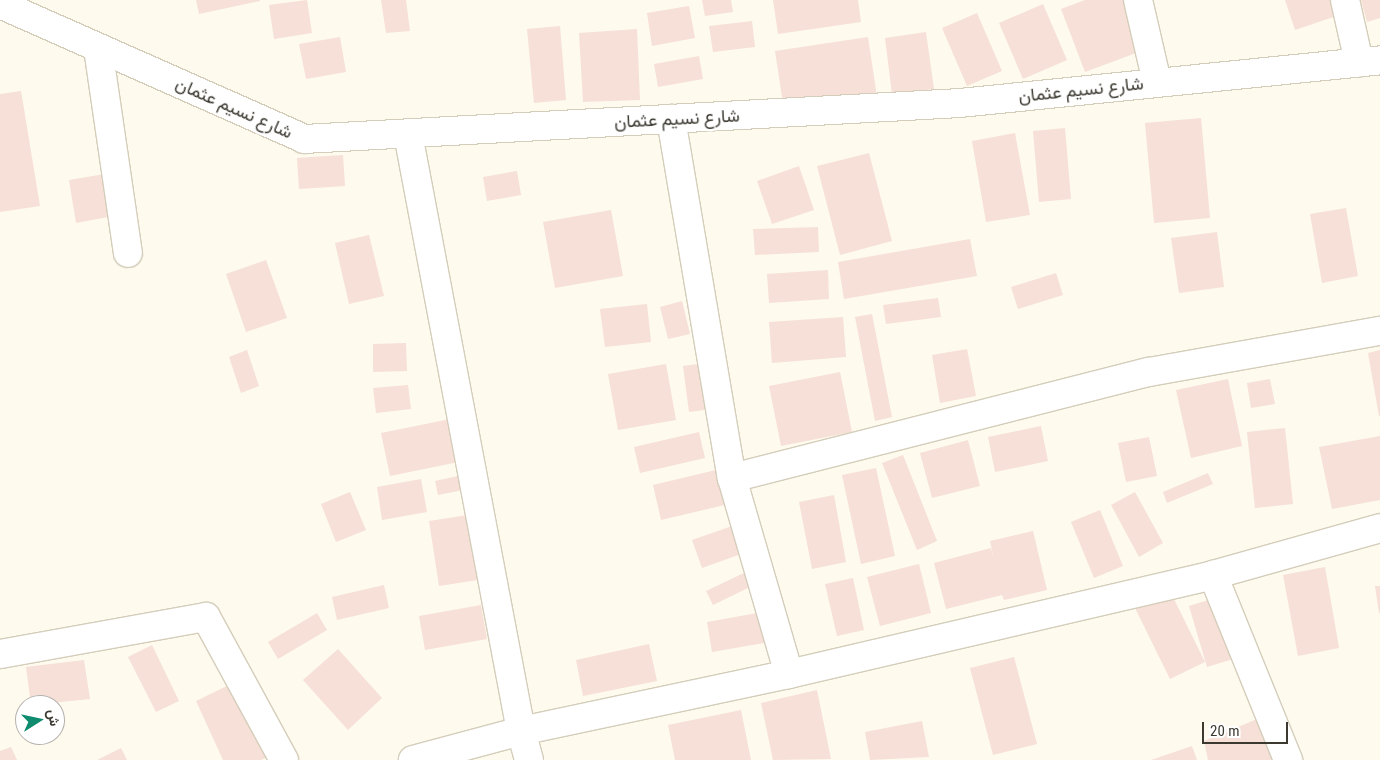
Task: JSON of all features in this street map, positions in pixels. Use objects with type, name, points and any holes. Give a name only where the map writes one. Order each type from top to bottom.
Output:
[{"type":"street","points":[[1138,0],[1158,82]]},
{"type":"street","points":[[1345,0],[1370,61]]},
{"type":"street","name":"شارع نسيم عثمان","points":[[0,4],[304,139],[960,103],[1370,61]]},
{"type":"street","points":[[98,48],[128,253]]},
{"type":"street","points":[[671,119],[732,478],[789,674]]},
{"type":"street","points":[[408,134],[521,731],[529,760]]},
{"type":"street","points":[[732,478],[1149,372],[1380,331]]},
{"type":"street","points":[[413,760],[521,731],[789,674],[1213,574],[1380,528]]},
{"type":"street","points":[[1213,574],[1288,760]]},
{"type":"street","points":[[0,654],[206,617],[284,760]]},
{"type":"building","points":[[196,0],[260,0],[260,1],[199,14]]},
{"type":"building","points":[[307,0],[312,33],[274,39],[269,5]]},
{"type":"building","points":[[381,0],[406,0],[410,31],[386,33]]},
{"type":"building","points":[[702,0],[731,0],[733,12],[705,16]]},
{"type":"building","points":[[773,0],[858,0],[861,22],[778,34]]},
{"type":"building","points":[[1085,0],[1138,0],[1155,46],[1085,72],[1061,9]]},
{"type":"building","points":[[1285,0],[1347,0],[1351,11],[1295,30]]},
{"type":"building","points":[[1361,0],[1380,0],[1380,18],[1367,22]]},
{"type":"building","points":[[1043,4],[1067,60],[1023,79],[999,23]]},
{"type":"building","points":[[689,6],[695,38],[652,46],[647,13]]},
{"type":"building","points":[[977,13],[1002,71],[967,86],[942,28]]},
{"type":"building","points":[[752,21],[755,47],[713,52],[709,26]]},
{"type":"building","points":[[560,26],[566,100],[534,103],[527,29]]},
{"type":"building","points":[[637,29],[640,100],[583,102],[579,33]]},
{"type":"building","points":[[926,32],[934,89],[892,94],[885,38]]},
{"type":"building","points":[[340,37],[346,72],[306,79],[299,44]]},
{"type":"building","points":[[868,37],[877,97],[784,110],[775,51]]},
{"type":"building","points":[[699,56],[703,79],[658,87],[654,64]]},
{"type":"building","points":[[21,91],[40,206],[0,212],[0,94]]},
{"type":"building","points":[[1201,118],[1210,218],[1154,223],[1145,123]]},
{"type":"building","points":[[1065,128],[1071,199],[1039,202],[1033,131]]},
{"type":"building","points":[[1015,133],[1030,215],[986,222],[972,141]]},
{"type":"building","points":[[869,153],[892,241],[840,255],[817,166]]},
{"type":"building","points":[[343,155],[345,186],[299,189],[297,158]]},
{"type":"building","points":[[799,166],[814,210],[772,224],[757,181]]},
{"type":"building","points":[[517,171],[521,195],[487,201],[483,177]]},
{"type":"building","points":[[111,173],[119,215],[76,223],[69,180]]},
{"type":"building","points":[[1346,208],[1358,276],[1322,283],[1310,214]]},
{"type":"building","points":[[611,210],[623,276],[555,288],[543,222]]},
{"type":"building","points":[[818,227],[819,252],[755,255],[753,229]]},
{"type":"building","points":[[1217,232],[1224,287],[1179,293],[1171,238]]},
{"type":"building","points":[[369,235],[384,296],[349,304],[335,243]]},
{"type":"building","points":[[970,239],[977,276],[844,299],[838,262]]},
{"type":"building","points":[[266,260],[287,318],[246,332],[226,274]]},
{"type":"building","points":[[828,270],[829,299],[769,303],[767,274]]},
{"type":"building","points":[[1056,273],[1063,295],[1018,309],[1011,287]]},
{"type":"building","points":[[938,298],[941,317],[886,324],[883,305]]},
{"type":"building","points":[[682,301],[690,334],[668,339],[660,307]]},
{"type":"building","points":[[647,304],[651,342],[605,347],[600,309]]},
{"type":"building","points":[[872,314],[892,417],[875,421],[855,317]]},
{"type":"building","points":[[843,317],[846,357],[772,363],[769,322]]},
{"type":"building","points":[[406,343],[407,371],[373,372],[373,344]]},
{"type":"building","points":[[967,349],[976,396],[940,403],[932,355]]},
{"type":"building","points":[[247,350],[259,386],[241,393],[229,357]]},
{"type":"building","points":[[1380,350],[1380,416],[1379,416],[1368,353]]},
{"type":"building","points":[[714,362],[720,408],[689,412],[683,366]]},
{"type":"building","points":[[666,364],[676,420],[618,430],[608,374]]},
{"type":"building","points":[[840,372],[852,432],[781,446],[769,386]]},
{"type":"building","points":[[1228,379],[1242,446],[1191,458],[1176,390]]},
{"type":"building","points":[[1270,379],[1275,404],[1251,408],[1247,383]]},
{"type":"building","points":[[408,385],[411,409],[376,413],[373,388]]},
{"type":"building","points":[[475,414],[483,457],[390,476],[381,433]]},
{"type":"building","points":[[1041,426],[1048,461],[995,472],[988,437]]},
{"type":"building","points":[[1285,428],[1293,504],[1255,508],[1247,432]]},
{"type":"building","points":[[699,432],[705,458],[640,473],[634,447]]},
{"type":"building","points":[[1380,436],[1380,500],[1332,509],[1319,447]]},
{"type":"building","points":[[1149,437],[1157,476],[1126,482],[1118,443]]},
{"type":"building","points":[[968,440],[980,486],[932,498],[920,453]]},
{"type":"building","points":[[903,455],[937,541],[917,550],[882,463]]},
{"type":"building","points":[[737,465],[746,500],[661,520],[653,485]]},
{"type":"building","points":[[876,468],[895,556],[861,564],[842,475]]},
{"type":"building","points":[[476,472],[479,487],[438,495],[435,481]]},
{"type":"building","points":[[1208,473],[1213,484],[1167,503],[1163,492]]},
{"type":"building","points":[[421,479],[427,512],[382,520],[377,487]]},
{"type":"building","points":[[350,492],[366,530],[336,542],[321,504]]},
{"type":"building","points":[[1135,492],[1163,543],[1139,557],[1111,505]]},
{"type":"building","points":[[834,495],[846,562],[812,569],[799,502]]},
{"type":"building","points":[[1100,510],[1123,566],[1094,578],[1071,522]]},
{"type":"building","points":[[468,515],[478,580],[439,586],[429,521]]},
{"type":"building","points":[[735,525],[744,553],[702,568],[692,540]]},
{"type":"building","points":[[1033,531],[1047,590],[1004,600],[1002,595],[946,609],[934,563],[991,548],[994,559],[990,541]]},
{"type":"building","points":[[919,564],[931,613],[880,626],[867,577]]},
{"type":"building","points":[[1325,567],[1339,648],[1298,656],[1283,575]]},
{"type":"building","points":[[748,571],[754,585],[713,605],[706,591]]},
{"type":"building","points":[[853,578],[864,630],[837,636],[825,584]]},
{"type":"building","points":[[384,585],[389,608],[337,620],[332,597]]},
{"type":"building","points":[[1375,586],[1380,586],[1380,613],[1379,613]]},
{"type":"building","points":[[1170,591],[1205,662],[1170,679],[1135,608]]},
{"type":"building","points":[[1224,595],[1243,656],[1207,667],[1189,606]]},
{"type":"building","points":[[481,605],[487,639],[425,650],[419,616]]},
{"type":"building","points":[[763,612],[769,642],[712,652],[707,622]]},
{"type":"building","points":[[317,613],[327,630],[278,659],[268,642]]},
{"type":"building","points":[[649,644],[657,681],[583,696],[576,660]]},
{"type":"building","points":[[152,645],[179,701],[156,712],[128,657]]},
{"type":"building","points":[[338,649],[382,698],[348,730],[303,680]]},
{"type":"building","points":[[1014,657],[1037,744],[993,755],[970,668]]},
{"type":"building","points":[[84,660],[90,699],[65,702],[65,695],[30,695],[26,667]]},
{"type":"building","points":[[233,683],[268,757],[261,760],[223,760],[196,701]]},
{"type":"building","points":[[817,690],[831,759],[773,760],[761,703]]},
{"type":"building","points":[[741,710],[751,760],[675,760],[668,725]]},
{"type":"building","points":[[1262,717],[1272,760],[1208,760],[1204,741]]},
{"type":"building","points":[[922,721],[929,757],[870,760],[865,732]]},
{"type":"building","points":[[1192,746],[1197,760],[1151,760]]},
{"type":"building","points":[[11,747],[17,760],[0,760],[0,751]]},
{"type":"building","points":[[121,748],[127,760],[97,760]]}]
